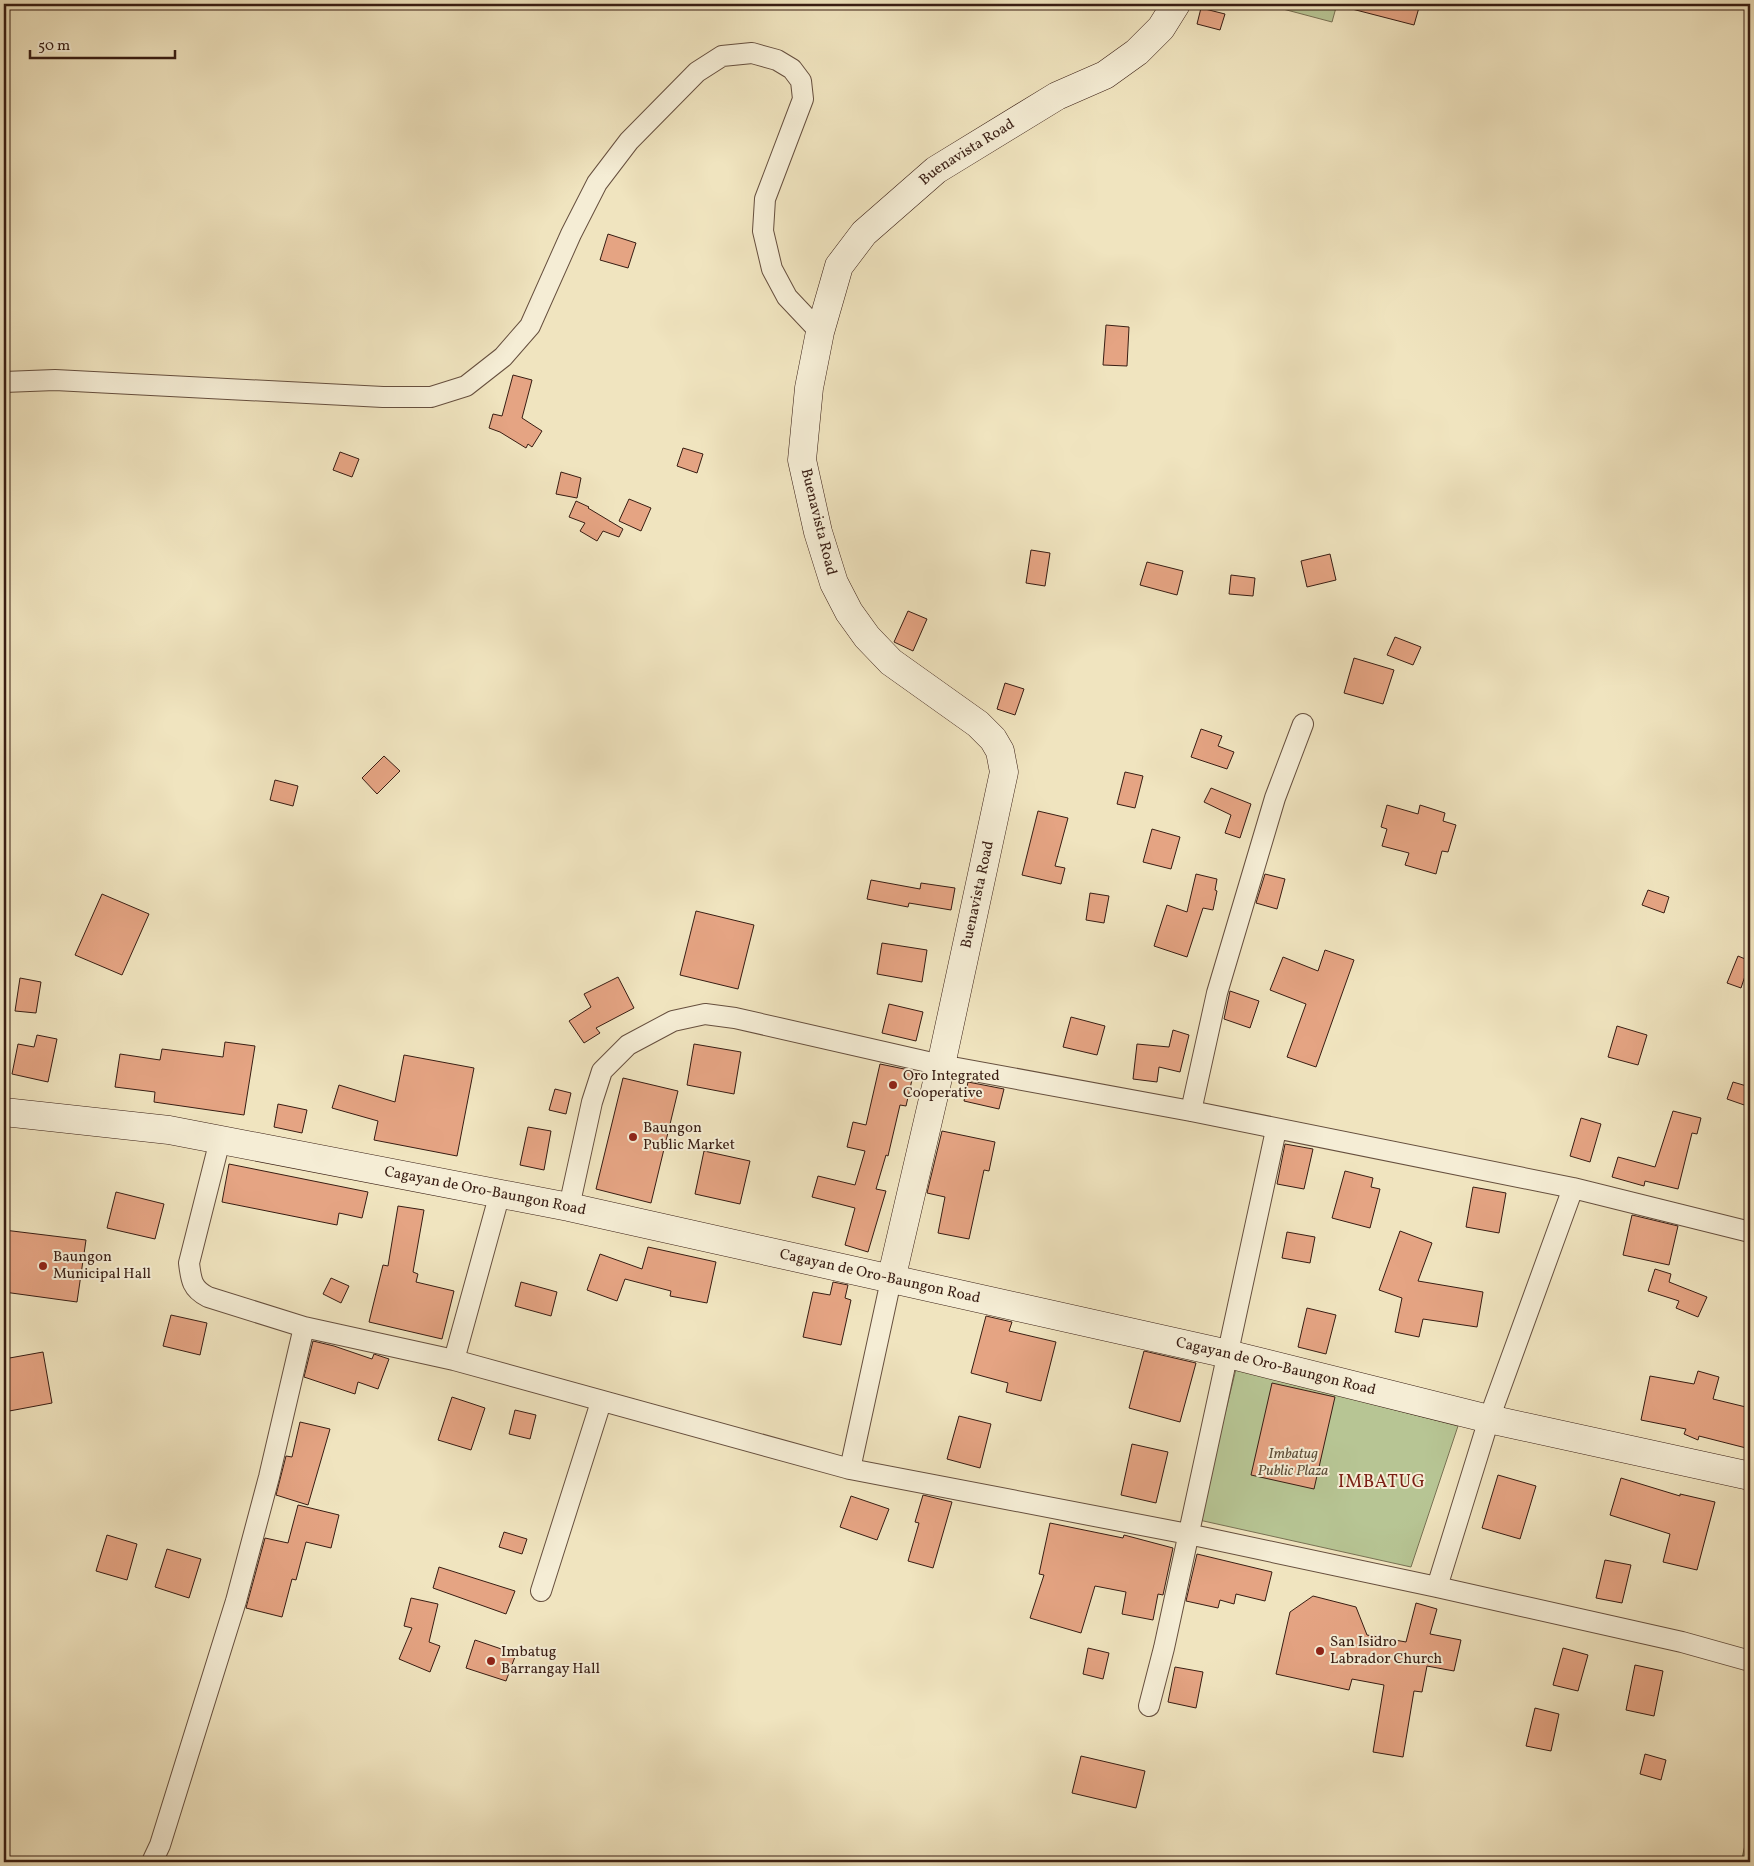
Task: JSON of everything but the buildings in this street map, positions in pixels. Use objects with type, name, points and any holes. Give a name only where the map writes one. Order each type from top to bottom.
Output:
[{"type":"main road","name":"Buenavista Road","points":[[891,1280],[941,1065],[1004,772],[1000,751],[993,739],[978,724],[891,662],[867,636],[849,612],[834,583],[818,532],[802,460],[809,388],[820,332],[839,266],[864,233],[936,170],[1057,96],[1105,75],[1137,52],[1161,28],[1176,4]]},
{"type":"main road","name":"Cagayan de Oro-Baungon Road","points":[[4,1112],[169,1130],[500,1193],[1228,1354],[1489,1419],[1750,1476]]},
{"type":"street","points":[[4,382],[55,380],[382,398],[431,397],[466,386],[504,357],[530,326],[596,183],[630,141],[697,72],[722,56],[752,52],[777,60],[792,69],[801,81],[803,100],[765,199],[763,231],[772,268],[787,297],[820,332]]},
{"type":"street","points":[[1191,1111],[1217,993],[1274,798],[1303,724]]},
{"type":"street","points":[[569,1208],[592,1102],[602,1071],[628,1044],[673,1021],[705,1014],[735,1018],[941,1065],[1191,1111],[1276,1130],[1573,1188],[1750,1232]]},
{"type":"street","points":[[1149,1706],[1164,1648],[1276,1130]]},
{"type":"street","points":[[220,1140],[189,1264],[191,1281],[200,1293],[208,1297],[304,1327],[454,1360],[601,1402],[850,1468],[1188,1534],[1437,1587],[1682,1642],[1750,1661]]},
{"type":"street","points":[[1437,1587],[1489,1419],[1573,1188]]},
{"type":"street","points":[[454,1360],[500,1193]]},
{"type":"street","points":[[850,1468],[891,1280]]},
{"type":"street","points":[[152,1862],[160,1845],[236,1601],[269,1477],[304,1327]]},
{"type":"street","points":[[541,1591],[601,1402]]},
{"type":"green space","points":[[1264,4],[1337,4],[1332,22]]},
{"type":"green space","name":"Imbatug Public Plaza","points":[[1236,1369],[1458,1426],[1411,1567],[1199,1520]]},
{"type":"green space","points":[[1750,1824],[1750,1862],[1741,1862]]},
{"type":"place","name":"Oro Integrated Cooperative","points":[[893,1085]]},
{"type":"place","name":"Baungon Public Market","points":[[633,1137]]},
{"type":"place","name":"Baungon Municipal Hall","points":[[43,1266]]},
{"type":"place","name":"San Isidro Labrador Church","points":[[1320,1651]]},
{"type":"place","name":"Imbatug Barrangay Hall","points":[[491,1661]]},
{"type":"district","name":"IMBATUG","points":[[1382,1482]]}]
